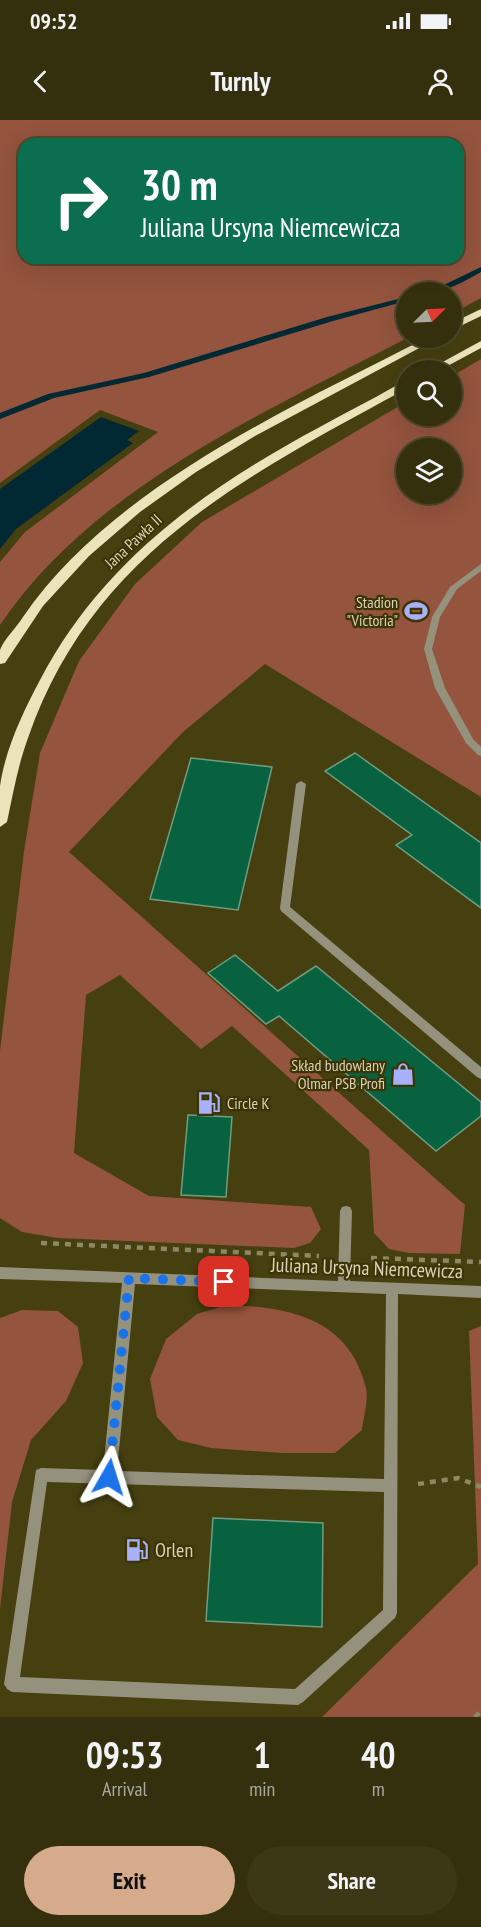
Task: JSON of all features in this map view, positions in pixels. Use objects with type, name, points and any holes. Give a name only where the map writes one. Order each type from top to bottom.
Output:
[{"type":"main road","points":[[462,322],[481,312]]},
{"type":"main road","points":[[451,360],[481,344]]},
{"type":"main road","name":"Jana Pawła II","points":[[0,660],[41,600],[71,566],[131,512],[215,456],[415,348]]},
{"type":"main road","name":"Jana Pawła II","points":[[0,822],[22,735],[39,692],[58,655],[86,615],[126,568],[169,528],[229,486],[274,458],[396,391]]},
{"type":"street","points":[[481,567],[454,587],[436,617],[428,650],[440,688],[469,741],[481,753]]},
{"type":"street","points":[[301,784],[285,908],[481,1074]]},
{"type":"street","points":[[344,1287],[346,1211]]},
{"type":"street","name":"Juliana Ursyna Niemcewicza","points":[[0,1273],[481,1292]]},
{"type":"street","points":[[109,1477],[129,1278]]},
{"type":"street","points":[[392,1288],[392,1486],[390,1613],[298,1697],[12,1684],[42,1475],[392,1486]]},
{"type":"path","points":[[41,1243],[481,1262]]},
{"type":"path","points":[[392,1486],[458,1478],[481,1487]]},
{"type":"path","points":[[475,1717],[481,1711]]},
{"type":"shaded area","points":[[0,120],[481,120],[481,298],[462,308],[462,282],[396,282],[396,344],[240,425],[132,493],[83,532],[38,576],[0,625],[0,562],[25,532],[158,432],[100,410],[0,483]]},
{"type":"shaded area","points":[[481,359],[481,797],[265,664],[183,732],[69,852],[465,1205],[460,1254],[409,1253],[389,1249],[374,1233],[369,1150],[232,1026],[201,1049],[120,975],[86,995],[74,1153],[149,1196],[311,1207],[321,1229],[310,1243],[294,1248],[58,1238],[22,1232],[0,1218],[0,1051],[24,851],[40,753],[79,661],[135,584],[202,522],[396,408],[396,426],[462,426],[462,370]]},
{"type":"shaded area","points":[[227,1305],[250,1306],[294,1314],[313,1321],[331,1332],[346,1346],[358,1364],[366,1388],[362,1430],[335,1453],[282,1453],[211,1448],[178,1440],[157,1417],[150,1379],[166,1339],[197,1314]]},
{"type":"shaded area","points":[[22,1310],[58,1311],[78,1327],[83,1363],[66,1401],[31,1440],[12,1502],[0,1609],[0,1318]]},
{"type":"shaded area","points":[[481,1326],[481,1717],[322,1717],[478,1564],[469,1331]]},
{"type":"water","points":[[101,417],[139,431],[127,440],[133,443],[16,529],[0,549],[0,489]]},
{"type":"building","points":[[355,753],[481,843],[481,908],[396,845],[412,835],[325,771]]},
{"type":"building","points":[[191,758],[272,767],[238,910],[150,899]]},
{"type":"building","points":[[235,955],[278,991],[316,966],[481,1102],[481,1116],[436,1151],[279,1016],[266,1024],[208,973]]},
{"type":"building","points":[[188,1115],[232,1117],[226,1197],[181,1195]]},
{"type":"building","points":[[213,1518],[323,1523],[322,1627],[206,1621]]},
{"type":"waterway","points":[[457,282],[481,269]]},
{"type":"waterway","points":[[0,416],[51,396],[146,375],[330,319],[396,302]]},
{"type":"place","name":"Stadion \"Victoria\"","points":[[416,611]]},
{"type":"place","name":"Skład budowlany Olmar PSB Profi","points":[[403,1074]]},
{"type":"place","name":"Circle K","points":[[209,1103]]},
{"type":"place","name":"Orlen","points":[[137,1550]]},
{"type":"route","points":[[109,1477],[129,1278],[224,1282]]}]
